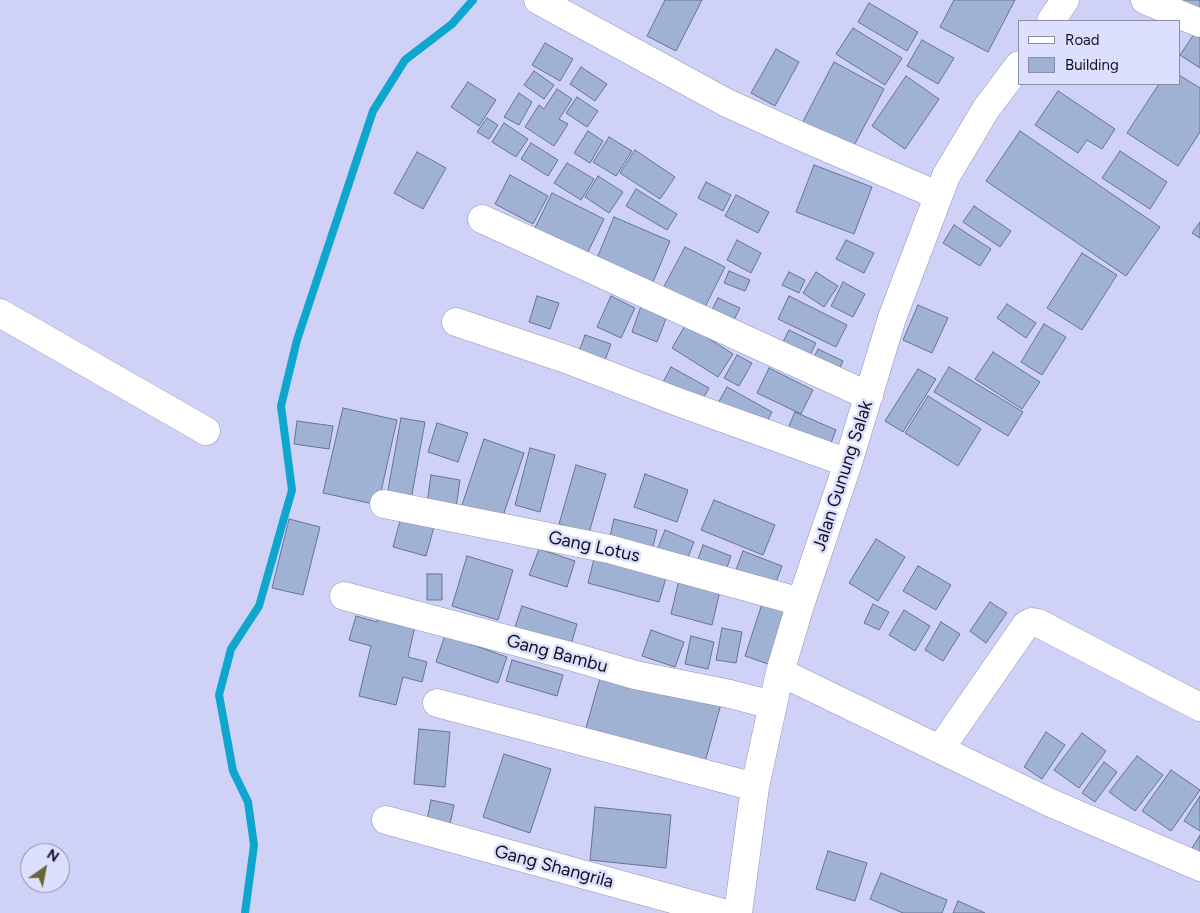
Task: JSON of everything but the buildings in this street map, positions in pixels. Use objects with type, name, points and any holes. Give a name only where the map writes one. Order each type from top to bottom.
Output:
[{"type":"street","points":[[538,0],[728,102],[937,196]]},
{"type":"street","points":[[1051,20],[1065,0]]},
{"type":"street","points":[[1145,0],[1200,23]]},
{"type":"street","name":"Jalan Gunung Salak","points":[[738,913],[755,787],[780,672],[801,602],[848,463],[892,318],[946,176],[962,146],[986,109],[1018,66]]},
{"type":"street","points":[[482,219],[869,396]]},
{"type":"street","points":[[0,314],[206,430]]},
{"type":"street","points":[[456,322],[566,359],[678,402],[848,463]]},
{"type":"street","name":"Gang Lotus","points":[[384,504],[609,549],[801,602]]},
{"type":"street","name":"Gang Bambu","points":[[344,596],[570,656],[635,676],[730,694],[772,705]]},
{"type":"street","points":[[940,749],[1026,625],[1032,622],[1038,623],[1200,707]]},
{"type":"street","points":[[780,672],[1051,803],[1200,866]]},
{"type":"street","points":[[437,703],[755,787]]},
{"type":"street","name":"Gang Shangrila","points":[[386,820],[723,913]]},
{"type":"waterway","points":[[245,913],[254,845],[248,802],[233,771],[219,695],[231,649],[259,606],[292,490],[281,406],[297,340],[373,111],[405,60],[452,24],[473,0]]}]
